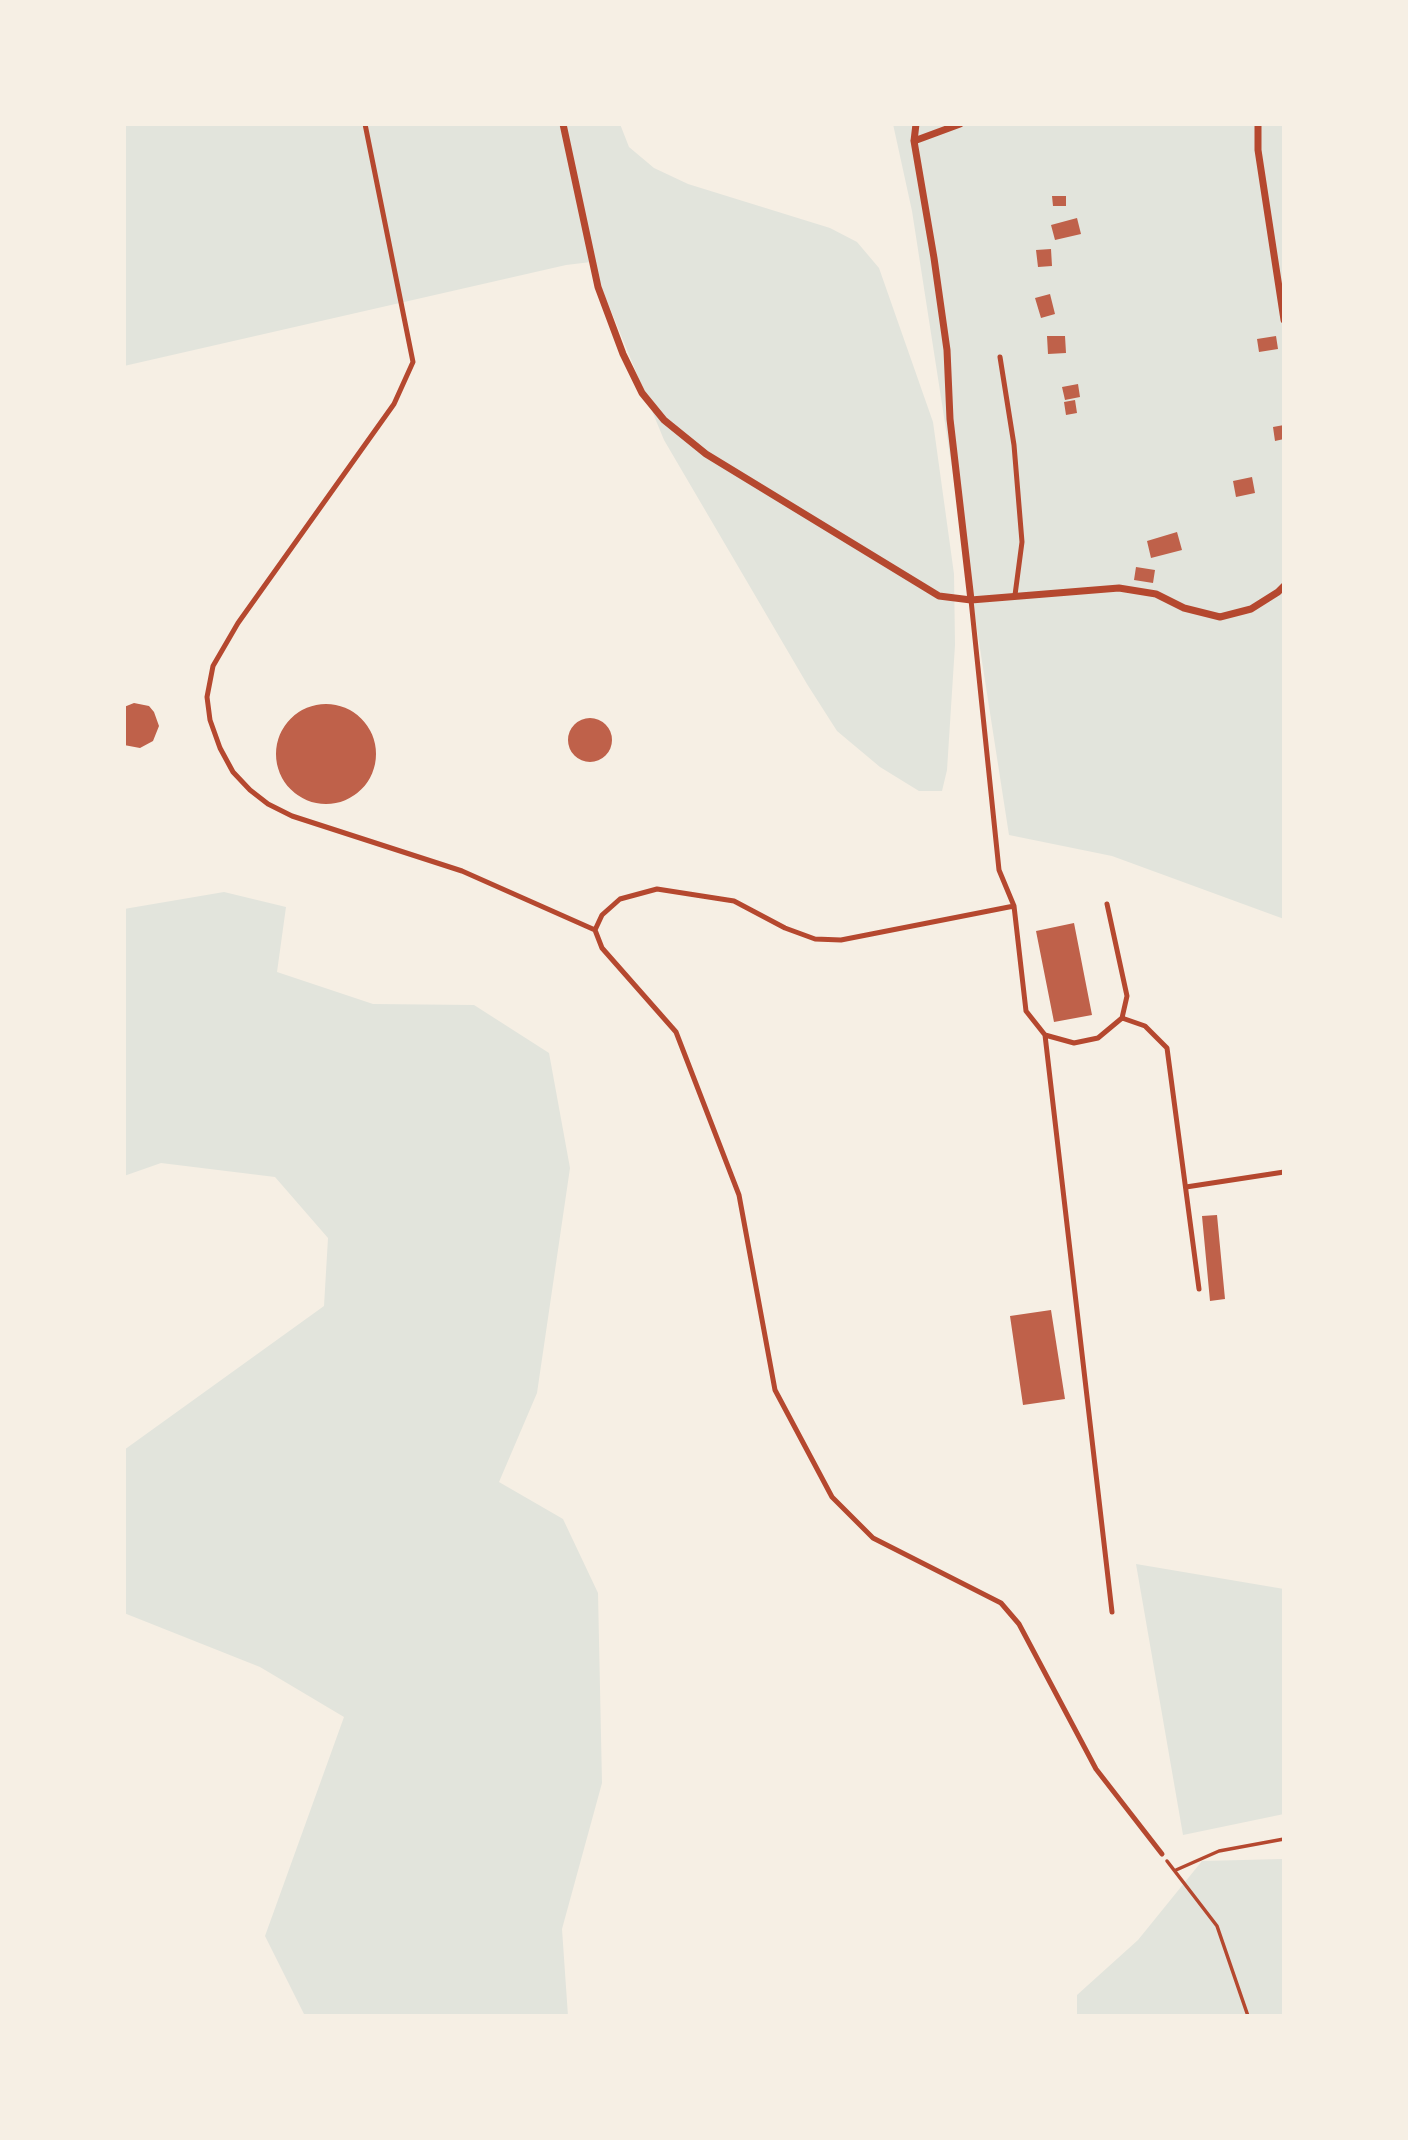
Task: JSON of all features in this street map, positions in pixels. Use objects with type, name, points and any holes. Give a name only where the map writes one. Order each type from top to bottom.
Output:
[{"type":"street","points":[[563,124],[598,287],[623,354],[642,393],[664,420],[706,454],[939,596],[971,600],[1119,588],[1156,594],[1184,608],[1220,617],[1251,609],[1278,593],[1284,586]]},
{"type":"street","points":[[916,124],[914,141],[947,350],[950,419],[971,600]]},
{"type":"street","points":[[914,141],[960,124]]},
{"type":"street","points":[[1258,124],[1258,150],[1284,320]]},
{"type":"lane","points":[[366,124],[414,362],[394,404],[238,623],[213,666],[206,697],[210,720],[220,748],[233,772],[268,804],[292,816],[463,871],[595,930]]},
{"type":"lane","points":[[1000,357],[1014,445],[1022,542],[1015,595]]},
{"type":"lane","points":[[971,600],[999,870],[1014,906],[1026,1011],[1045,1035],[1111,1612]]},
{"type":"lane","points":[[1014,906],[841,940],[815,939],[785,928],[734,901],[657,889],[620,899],[601,915],[595,930],[602,948],[676,1032],[739,1195],[775,1390],[832,1497],[873,1538],[1001,1604],[1018,1624],[1096,1769],[1162,1854]]},
{"type":"lane","points":[[1045,1035],[1074,1043],[1098,1038],[1122,1018],[1127,996],[1107,904]]},
{"type":"lane","points":[[1122,1018],[1145,1026],[1167,1048],[1199,1289]]},
{"type":"lane","points":[[1185,1187],[1284,1172]]},
{"type":"path","points":[[1175,1870],[1219,1851],[1284,1839]]},
{"type":"path","points":[[1162,1854],[1217,1926],[1248,2016]]},
{"type":"shaded area","points":[[124,124],[620,124],[629,147],[654,168],[688,184],[830,228],[857,242],[879,268],[933,422],[954,574],[955,645],[947,770],[942,791],[919,791],[880,767],[837,731],[664,440],[591,262],[566,265],[124,366]]},
{"type":"shaded area","points":[[893,124],[1284,124],[1284,919],[1112,856],[1009,835],[912,211]]},
{"type":"shaded area","points":[[224,892],[286,907],[277,972],[373,1004],[474,1005],[549,1053],[570,1168],[537,1393],[499,1482],[563,1519],[598,1593],[602,1783],[562,1929],[568,2016],[305,2016],[265,1936],[344,1717],[260,1667],[124,1613],[124,1450],[324,1306],[328,1238],[275,1177],[161,1163],[124,1176],[124,909]]},
{"type":"shaded area","points":[[1136,1564],[1284,1589],[1284,1814],[1183,1835]]},
{"type":"shaded area","points":[[1283,1859],[1284,2016],[1077,2016],[1077,1995],[1138,1940],[1202,1861]]},
{"type":"building","points":[[1052,196],[1066,196],[1066,206],[1053,206]]},
{"type":"building","points":[[1077,218],[1081,234],[1055,240],[1051,225]]},
{"type":"building","points":[[1051,249],[1052,266],[1038,267],[1036,250]]},
{"type":"building","points":[[1050,294],[1055,314],[1041,318],[1035,298]]},
{"type":"building","points":[[1047,336],[1065,336],[1066,353],[1048,354]]},
{"type":"building","points":[[1276,336],[1278,349],[1259,352],[1257,339]]},
{"type":"building","points":[[1078,384],[1080,397],[1065,400],[1062,387]]},
{"type":"building","points":[[1075,400],[1077,413],[1066,415],[1064,402]]},
{"type":"building","points":[[1284,425],[1284,439],[1275,441],[1273,427]]},
{"type":"building","points":[[1252,477],[1255,493],[1236,497],[1233,481]]},
{"type":"building","points":[[1177,532],[1182,550],[1151,558],[1147,541]]},
{"type":"building","points":[[1136,567],[1155,570],[1153,583],[1134,580]]},
{"type":"building","points":[[134,703],[149,706],[159,726],[153,741],[140,748],[124,745],[124,707]]},
{"type":"building","points":[[326,704],[345,708],[361,719],[372,735],[376,754],[372,773],[361,789],[345,800],[326,804],[307,800],[291,789],[280,773],[276,754],[280,735],[291,719],[307,708]]},
{"type":"building","points":[[590,718],[599,719],[606,724],[611,731],[611,749],[606,756],[599,761],[590,762],[581,761],[574,756],[569,749],[568,740],[569,731],[574,724],[581,719]]},
{"type":"building","points":[[1074,923],[1092,1015],[1054,1022],[1036,931]]},
{"type":"building","points":[[1217,1215],[1225,1299],[1210,1301],[1202,1216]]},
{"type":"building","points":[[1051,1310],[1065,1399],[1023,1405],[1010,1316]]}]
